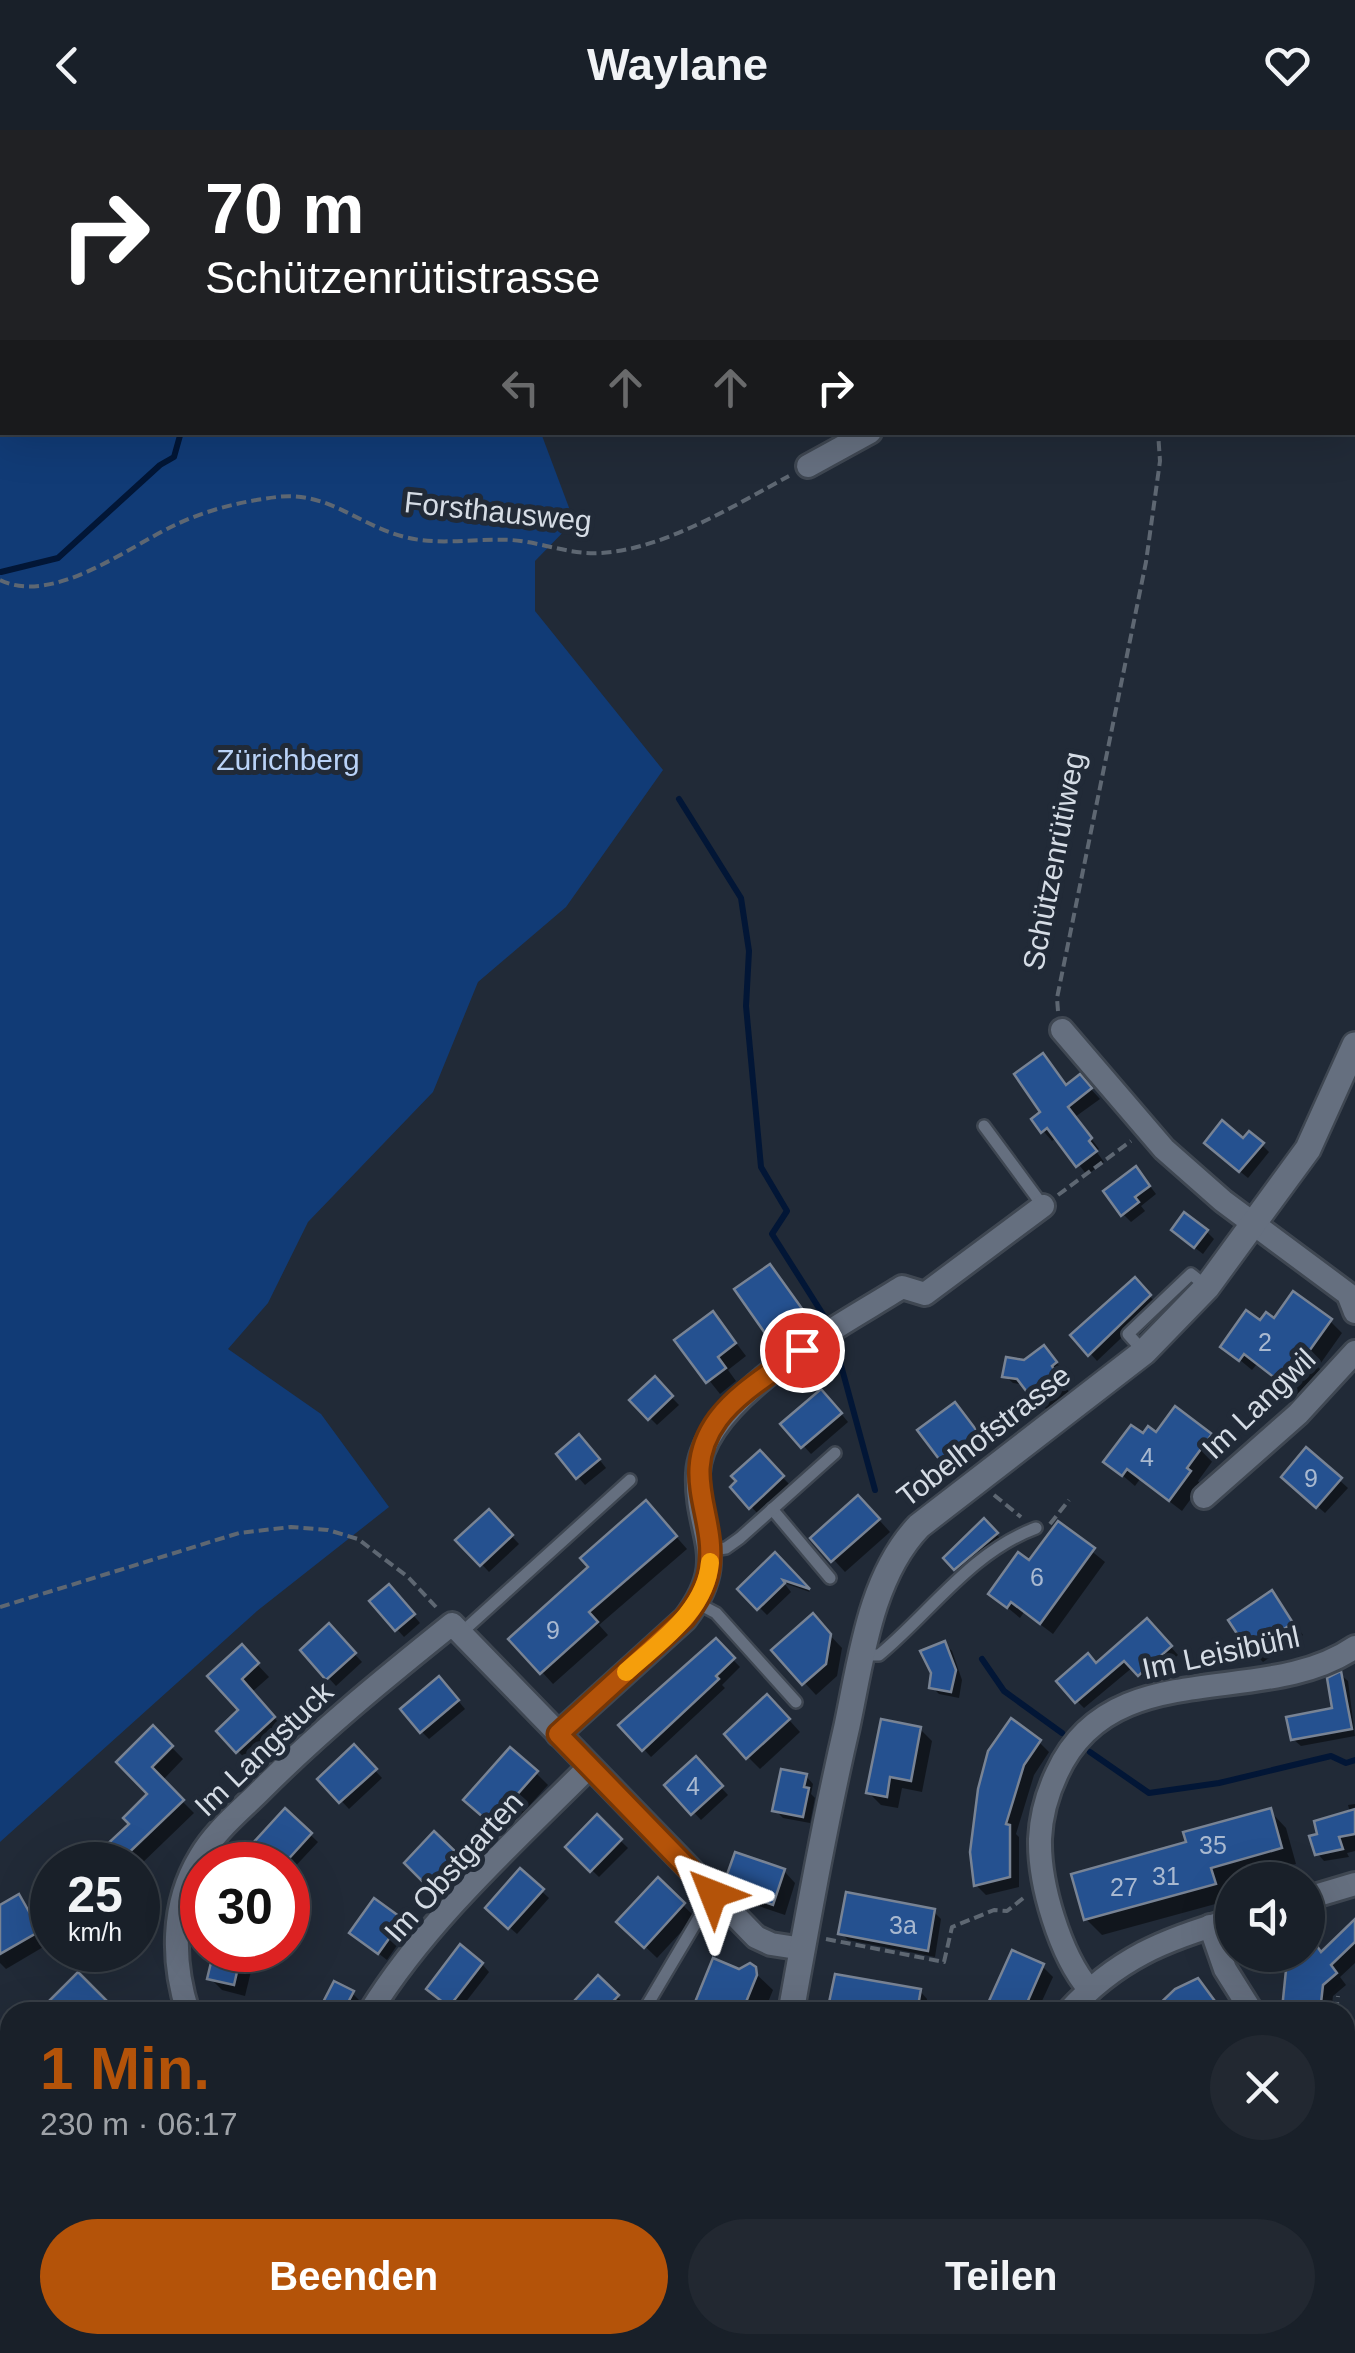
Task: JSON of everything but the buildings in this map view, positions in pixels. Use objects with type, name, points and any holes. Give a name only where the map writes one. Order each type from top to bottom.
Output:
[{"type":"main road","name":"Tobelhofstrasse","points":[[794,2002],[827,1813],[862,1655],[882,1586],[904,1541],[918,1526],[1144,1352],[1207,1287],[1308,1150],[1355,1045]]},
{"type":"street","points":[[808,466],[865,435]]},
{"type":"street","points":[[1062,1030],[1147,1130],[1197,1179],[1348,1294],[1355,1312]]},
{"type":"street","points":[[558,1734],[697,1603],[709,1574],[711,1550],[698,1470],[718,1420],[802,1350],[902,1287],[924,1294],[1043,1206]]},
{"type":"street","name":"Im Langwil","points":[[1204,1497],[1298,1414],[1355,1352]]},
{"type":"street","points":[[457,1629],[756,1937],[771,1944],[804,1942]]},
{"type":"street","name":"Im Langstuck","points":[[185,2002],[174,1936],[198,1860],[216,1834],[317,1734],[457,1629]]},
{"type":"street","name":"Im Leisibühl","points":[[1089,1989],[1076,1974],[1044,1888],[1040,1860],[1041,1823],[1048,1792],[1065,1756],[1090,1727],[1117,1708],[1156,1696],[1266,1678],[1355,1647]]},
{"type":"street","name":"Im Obstgarten","points":[[378,2002],[479,1877],[588,1768]]},
{"type":"street","points":[[1325,1893],[1355,1884]]},
{"type":"street","points":[[1077,2002],[1136,1955],[1172,1938],[1215,1925]]},
{"type":"street","points":[[1227,1972],[1246,2002]]},
{"type":"lane","points":[[984,1126],[1043,1206]]},
{"type":"lane","points":[[711,1550],[726,1548],[835,1453]]},
{"type":"lane","points":[[457,1629],[630,1480]]},
{"type":"lane","points":[[772,1510],[830,1578]]},
{"type":"lane","points":[[862,1655],[879,1655],[948,1586],[1019,1534],[1035,1528]]},
{"type":"lane","points":[[697,1603],[716,1612],[796,1702]]},
{"type":"lane","points":[[649,2002],[713,1894]]},
{"type":"path","name":"Schützenrütiweg","points":[[1062,1030],[1057,998],[1146,562],[1160,461],[1158,435]]},
{"type":"path","name":"Forsthausweg","points":[[0,580],[30,587],[66,580],[198,516],[292,496],[316,498],[374,527],[409,538],[512,540],[583,552],[615,552],[710,518],[808,466]]},
{"type":"path","points":[[1043,1206],[1147,1130]]},
{"type":"path","points":[[1002,1502],[1035,1528],[1069,1500]]},
{"type":"path","points":[[0,1607],[238,1534],[274,1527],[328,1530],[358,1539],[420,1590]]},
{"type":"path","points":[[804,1942],[944,1962],[952,1927],[994,1910],[1006,1911],[1019,1899],[1044,1888]]},
{"type":"path","points":[[1337,2002],[1338,1996]]},
{"type":"green space","name":"Zürichberg","points":[[0,435],[542,435],[574,521],[535,561],[535,611],[663,770],[566,907],[478,982],[433,1092],[308,1222],[268,1303],[228,1349],[321,1414],[389,1507],[257,1611],[0,1842]]},
{"type":"waterway","points":[[1,572],[58,558],[160,465],[174,457],[180,435]]},
{"type":"waterway","points":[[679,799],[741,898],[749,951],[746,1006],[761,1167],[787,1211],[772,1234],[824,1316]]},
{"type":"waterway","points":[[836,1347],[875,1490]]},
{"type":"waterway","points":[[982,1659],[1004,1691],[1062,1733]]},
{"type":"waterway","points":[[1090,1752],[1149,1793],[1219,1783],[1331,1756],[1346,1763],[1355,1760]]},
{"type":"slow traffic","points":[[626,1672],[697,1603],[710,1562]]},
{"type":"route","points":[[713,1894],[558,1734],[697,1603],[709,1574],[711,1550],[698,1470],[706,1443],[718,1420],[741,1397],[802,1350]]}]
